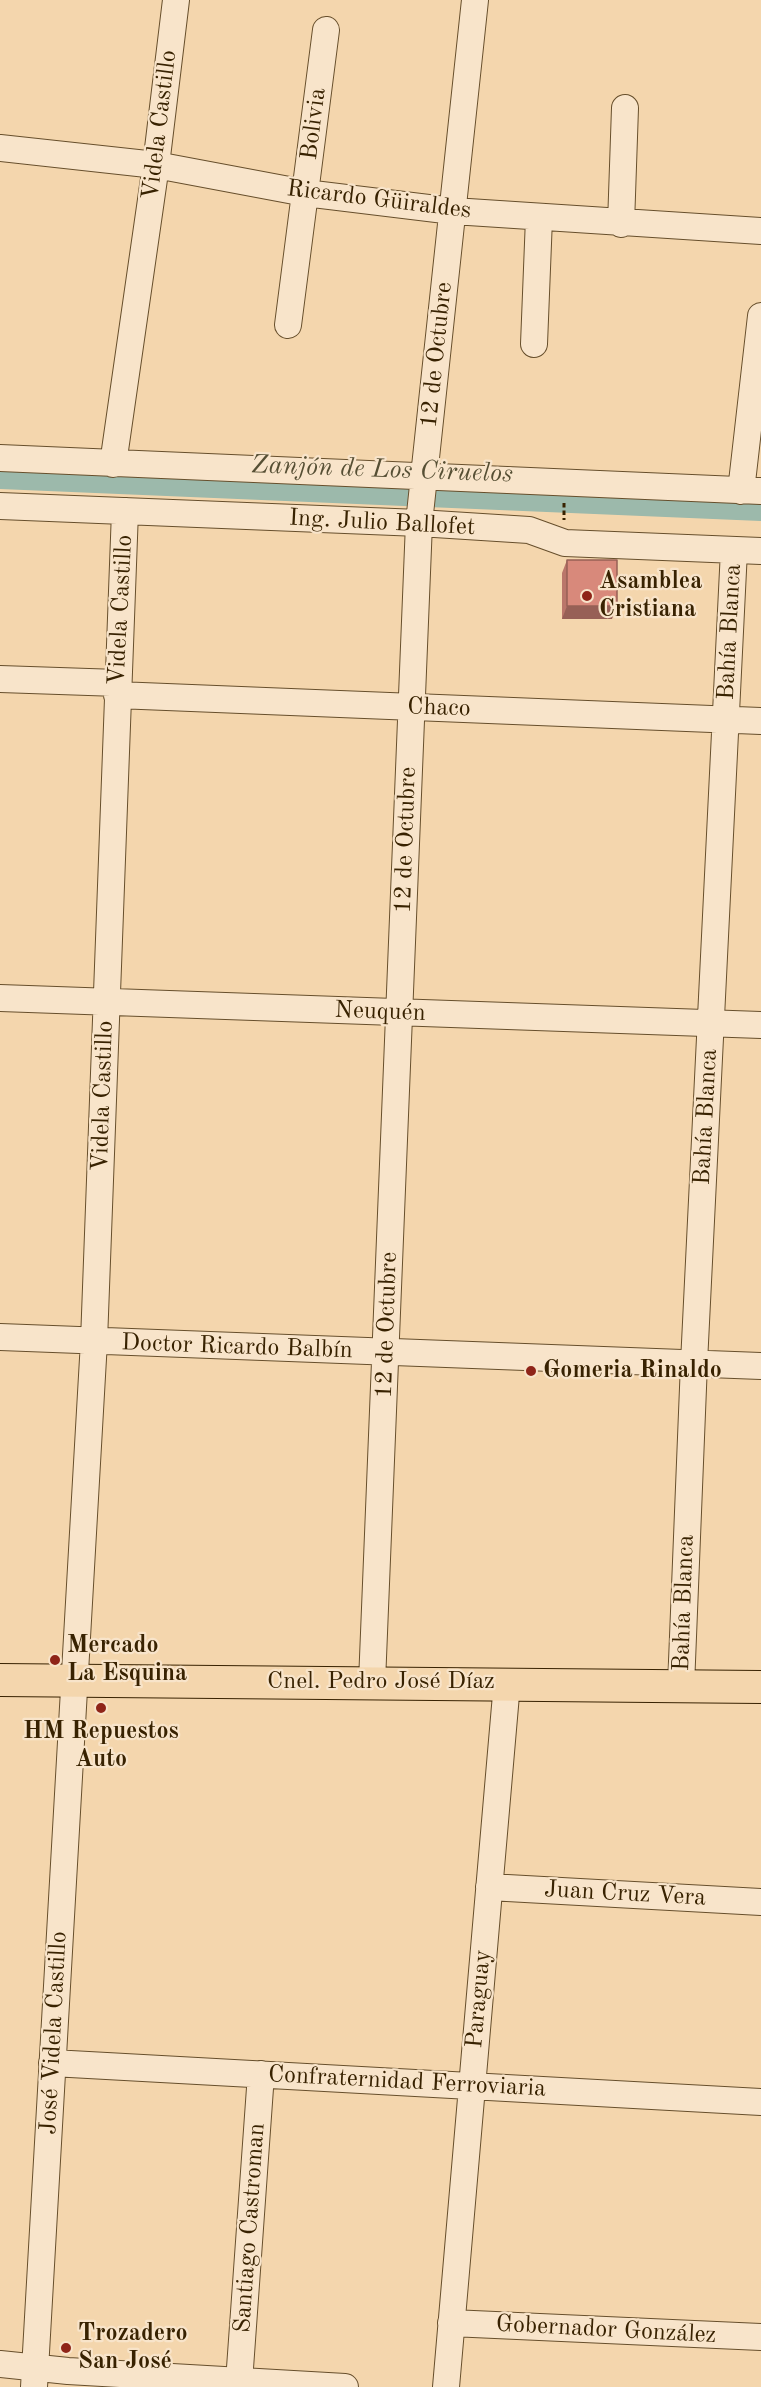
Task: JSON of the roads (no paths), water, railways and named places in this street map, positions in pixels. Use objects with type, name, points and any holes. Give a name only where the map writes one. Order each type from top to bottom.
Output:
[{"type":"main road","name":"Cnel. Pedro José Díaz","points":[[0,1680],[761,1687]]},
{"type":"street","name":"Videla Castillo","points":[[113,464],[156,165],[176,0]]},
{"type":"street","name":"12 de Octubre","points":[[372,1682],[421,500],[475,0]]},
{"type":"street","name":"Bolivia","points":[[288,325],[326,30]]},
{"type":"street","points":[[621,224],[625,108]]},
{"type":"street","name":"Ricardo Güiraldes","points":[[0,148],[156,165],[305,193],[453,211],[621,224],[761,231]]},
{"type":"street","points":[[534,344],[539,218]]},
{"type":"street","points":[[751,491],[761,316]]},
{"type":"street","name":"Ing. Julio Ballofet","points":[[0,458],[113,464],[421,500],[529,530],[565,543],[761,550]]},
{"type":"street","name":"Ing. Julio Ballofet","points":[[0,506],[125,511],[751,491]]},
{"type":"street","name":"Videla Castillo","points":[[75,1680],[94,1341],[125,511]]},
{"type":"street","name":"Bahía Blanca","points":[[681,1686],[694,1363],[734,550]]},
{"type":"street","name":"Chaco","points":[[0,679],[118,689],[412,707],[761,721]]},
{"type":"street","name":"Neuquén","points":[[0,998],[761,1025]]},
{"type":"street","name":"Doctor Ricardo Balbín","points":[[0,1337],[761,1366]]},
{"type":"street","name":"José Videla Castillo","points":[[34,2378],[75,1680]]},
{"type":"street","name":"Paraguay","points":[[446,2387],[507,1683]]},
{"type":"street","name":"Juan Cruz Vera","points":[[489,1887],[761,1902]]},
{"type":"street","name":"Confraternidad Ferroviaria","points":[[52,2063],[761,2102]]},
{"type":"street","name":"Santiago Castroman","points":[[239,2382],[261,2074]]},
{"type":"street","name":"Gobernador González","points":[[451,2323],[761,2337]]},
{"type":"street","points":[[0,2364],[34,2378],[239,2382],[345,2387]]},
{"type":"waterway","name":"Zanjón de Los Ciruelos","points":[[0,480],[761,512]]},
{"type":"place","name":"Asamblea Cristiana","points":[[587,596]]},
{"type":"place","name":"Gomeria Rinaldo","points":[[531,1371]]},
{"type":"place","name":"Mercado La Esquina","points":[[55,1660]]},
{"type":"place","name":"HM Repuestos Auto","points":[[101,1708]]},
{"type":"place","name":"Trozadero San José","points":[[66,2348]]}]
